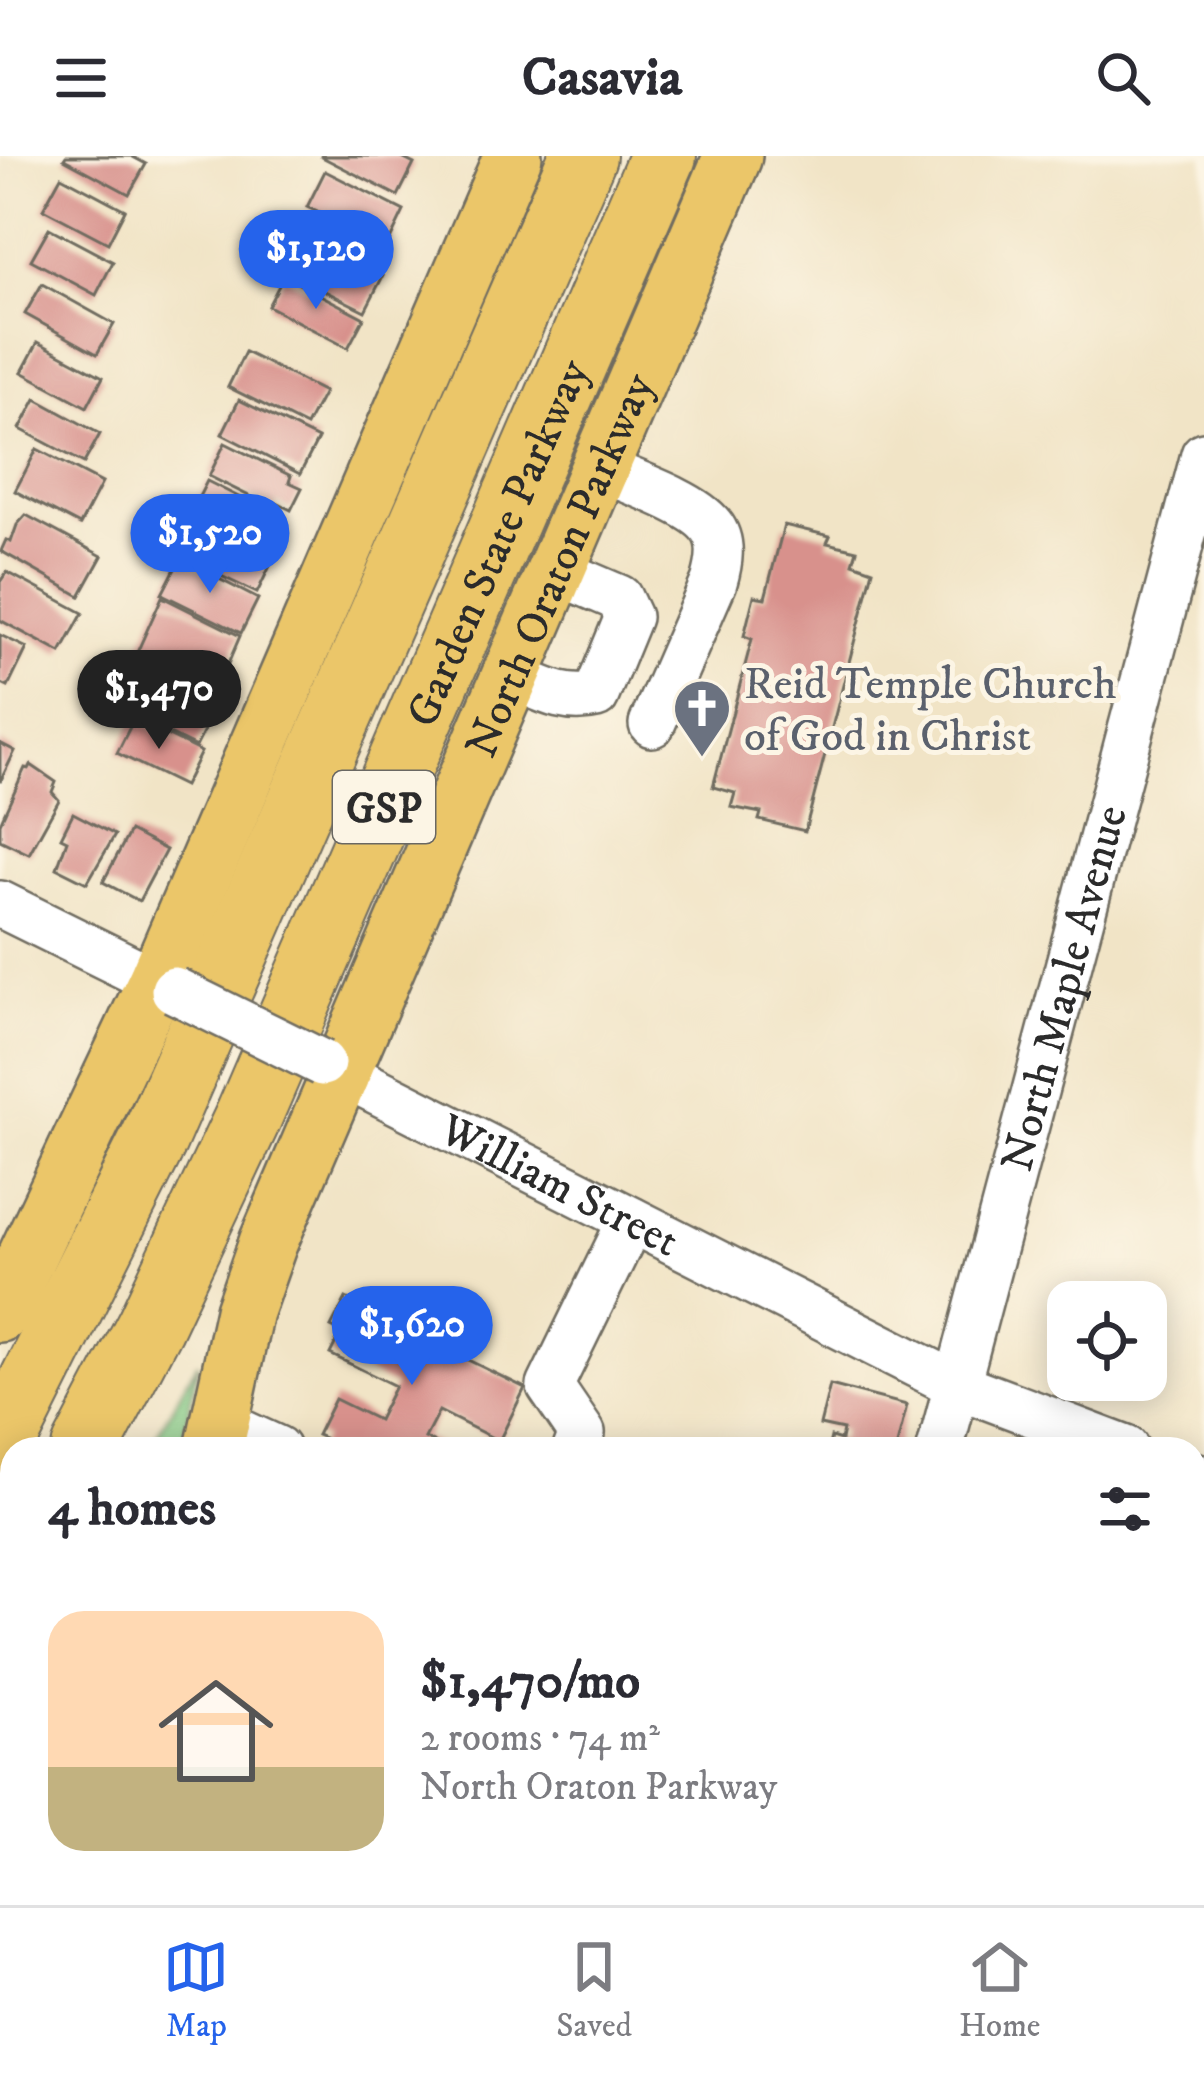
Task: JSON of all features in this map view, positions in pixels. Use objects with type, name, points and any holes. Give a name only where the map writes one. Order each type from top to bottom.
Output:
[{"type":"highway","name":"Garden State Parkway","points":[[5,1437],[161,1122],[583,156]]},
{"type":"highway","name":"Garden State Parkway","points":[[91,1437],[249,1115],[663,156]]},
{"type":"main road","points":[[0,1313],[166,986],[513,156]]},
{"type":"main road","name":"North Oraton Parkway","points":[[217,1436],[255,1277],[332,1068],[511,676],[733,156]]},
{"type":"street","name":"North Maple Avenue","points":[[943,1437],[1204,455]]},
{"type":"street","points":[[600,468],[702,518],[717,537],[719,566],[714,582],[652,724]]},
{"type":"street","points":[[511,676],[558,696],[578,699],[596,695],[606,675],[628,617],[626,606],[620,598],[556,572]]},
{"type":"street","name":"William Street","points":[[0,904],[957,1385],[1094,1437]]},
{"type":"street","points":[[580,1437],[550,1386],[631,1220]]},
{"type":"green space","points":[[198,1362],[184,1437],[156,1437]]},
{"type":"building","points":[[131,156],[146,164],[129,194],[64,159]]},
{"type":"building","points":[[320,156],[398,156],[414,164],[398,196]]},
{"type":"building","points":[[325,171],[404,211],[389,242],[379,237],[369,256],[335,239],[343,224],[307,207]]},
{"type":"building","points":[[61,176],[125,210],[108,243],[43,209]]},
{"type":"building","points":[[49,228],[113,262],[96,295],[31,260]]},
{"type":"building","points":[[304,237],[383,276],[365,311],[287,272]]},
{"type":"building","points":[[284,276],[364,318],[348,348],[268,306]]},
{"type":"building","points":[[42,284],[114,324],[97,354],[25,314]]},
{"type":"building","points":[[38,342],[103,377],[87,407],[22,372]]},
{"type":"building","points":[[245,352],[324,392],[306,426],[228,387]]},
{"type":"building","points":[[36,399],[100,434],[84,463],[20,429]]},
{"type":"building","points":[[239,400],[318,439],[300,474],[222,434]]},
{"type":"building","points":[[225,443],[291,476],[289,482],[302,488],[291,510],[277,503],[275,509],[209,476]]},
{"type":"building","points":[[37,449],[102,483],[80,525],[15,491]]},
{"type":"building","points":[[207,481],[286,521],[268,555],[189,516]]},
{"type":"building","points":[[26,515],[102,556],[80,596],[1,551]]},
{"type":"building","points":[[191,523],[270,566],[257,593],[175,554]]},
{"type":"building","points":[[784,525],[830,536],[827,543],[857,550],[853,563],[873,570],[805,831],[759,820],[761,813],[731,807],[735,793],[713,787],[752,639],[744,636],[754,596],[765,598]]},
{"type":"building","points":[[180,559],[258,599],[241,633],[162,594]]},
{"type":"building","points":[[7,572],[83,613],[61,653],[0,620],[0,582]]},
{"type":"building","points":[[162,597],[240,636],[209,708],[130,668]]},
{"type":"building","points":[[0,635],[27,648],[8,687],[0,683]]},
{"type":"building","points":[[134,673],[213,713],[196,747],[117,708]]},
{"type":"building","points":[[134,719],[201,752],[184,786],[117,753]]},
{"type":"building","points":[[0,743],[15,751],[0,782]]},
{"type":"building","points":[[31,765],[56,782],[52,792],[59,800],[29,854],[0,840],[0,823],[25,768]]},
{"type":"building","points":[[73,813],[115,835],[87,883],[57,868],[67,840],[61,837]]},
{"type":"building","points":[[130,831],[166,850],[139,901],[103,882]]},
{"type":"building","points":[[346,1298],[412,1331],[401,1352],[411,1357],[421,1337],[525,1388],[501,1437],[491,1437],[439,1411],[426,1437],[322,1437],[317,1435],[335,1399],[378,1420],[395,1386],[330,1354],[341,1332],[331,1327]]},
{"type":"building","points":[[830,1385],[907,1405],[899,1437],[842,1437],[843,1430],[820,1425]]},
{"type":"place","name":"Reid Temple Church of God in Christ","points":[[702,759]]}]
